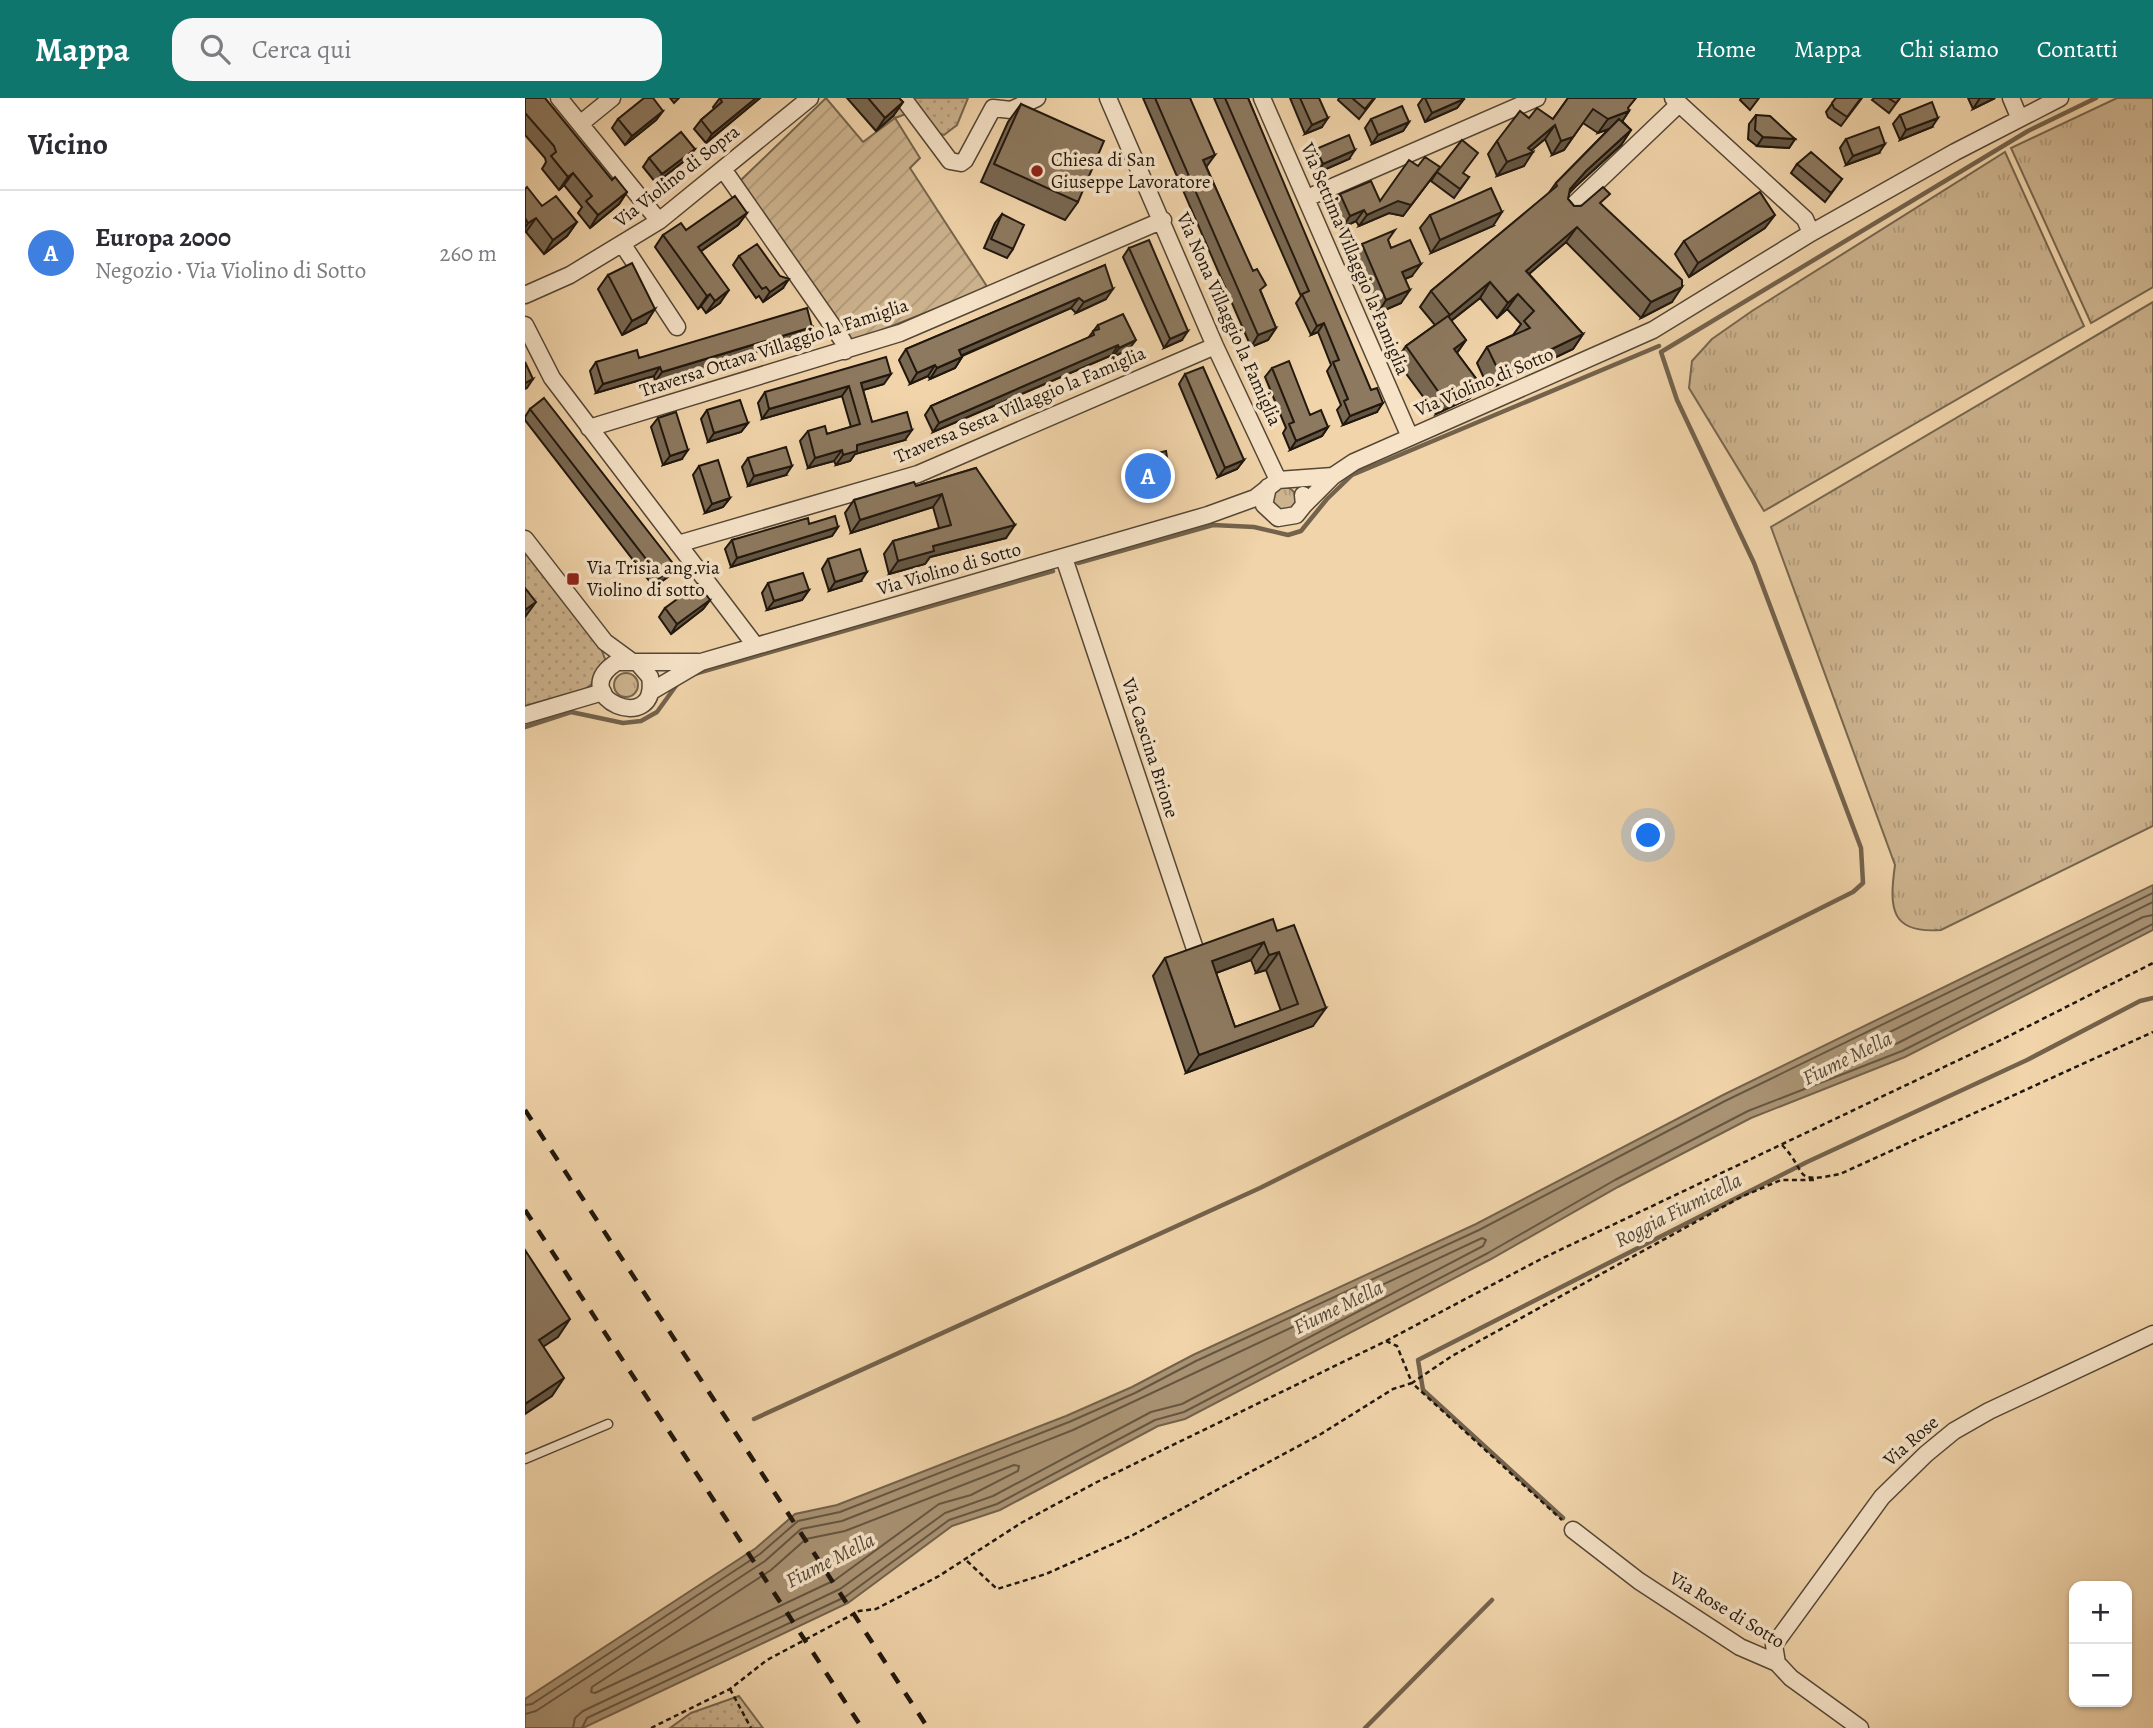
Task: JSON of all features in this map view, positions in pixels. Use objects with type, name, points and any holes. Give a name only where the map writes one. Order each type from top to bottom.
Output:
[{"type":"street","points":[[559,98],[659,221]]},
{"type":"street","points":[[580,124],[612,98]]},
{"type":"street","name":"Via Violino di Sopra","points":[[525,295],[570,275],[659,221],[810,98]]},
{"type":"street","points":[[903,98],[950,161],[961,163],[992,108],[1011,110],[1037,98]]},
{"type":"street","name":"Via Nona Villaggio la Famiglia","points":[[1108,98],[1163,220],[1215,346],[1278,482]]},
{"type":"street","name":"Via Settima Villaggio la Famiglia","points":[[1262,98],[1410,437]]},
{"type":"street","points":[[1307,198],[1537,98]]},
{"type":"street","points":[[2011,98],[2019,117]]},
{"type":"street","name":"Via Violino di Sotto","points":[[1208,515],[1247,512],[1290,519],[1333,475],[1354,462],[1653,330],[1733,284],[1811,233],[2019,117],[2060,98]]},
{"type":"street","points":[[1567,211],[1676,101],[1805,219],[1811,233]]},
{"type":"street","points":[[723,169],[843,341],[845,351]]},
{"type":"street","name":"Traversa Ottava Villaggio la Famiglia","points":[[589,428],[900,333],[1163,220]]},
{"type":"street","name":"Via Violino di Sopra","points":[[623,245],[677,327]]},
{"type":"street","points":[[525,325],[552,378],[755,645]]},
{"type":"street","name":"Traversa Sesta Villaggio la Famiglia","points":[[678,544],[918,474],[1215,346]]},
{"type":"street","name":"Via Violino di Sotto","points":[[603,692],[612,704],[626,709],[641,705],[650,692],[701,662],[1208,515],[1255,498],[1278,482],[1333,475]]},
{"type":"street","points":[[1277,519],[1264,505],[1278,482],[1300,486],[1304,505]]},
{"type":"street","points":[[525,539],[605,642],[650,677],[650,692]]},
{"type":"street","name":"Via Cascina Brione","points":[[1065,558],[1196,952]]},
{"type":"street","points":[[525,715],[603,692],[603,679],[609,667],[605,642]]},
{"type":"street","name":"Via Violino di Sotto","points":[[609,667],[634,662],[701,662]]},
{"type":"street","name":"Via Rose","points":[[1777,1663],[1774,1645],[1882,1497],[1917,1461],[1954,1431],[1989,1411],[2153,1334]]},
{"type":"street","name":"Via Rose di Sotto","points":[[1573,1530],[1650,1588],[1740,1647],[1777,1663],[1791,1678],[1860,1728]]},
{"type":"lane","points":[[525,1459],[608,1424]]},
{"type":"path","points":[[651,1728],[730,1689],[755,1668],[783,1651],[859,1611],[876,1609],[967,1560],[1021,1523],[1097,1482],[1386,1341],[1541,1259],[1752,1160],[2153,963]]},
{"type":"path","points":[[967,1560],[997,1589],[1046,1574],[1133,1535],[1321,1434],[1393,1389],[1412,1382],[1452,1356],[1741,1197],[1780,1180],[1814,1180],[1853,1170],[2153,1032]]},
{"type":"path","points":[[1781,1144],[1802,1176],[1814,1180]]},
{"type":"path","points":[[1386,1341],[1397,1346],[1412,1382],[1573,1530]]},
{"type":"path","points":[[730,1689],[751,1728]]},
{"type":"green space","points":[[826,98],[863,142],[895,118],[920,158],[910,168],[988,288],[849,343],[740,181]]},
{"type":"green space","points":[[880,98],[968,98],[957,125],[944,135],[935,132],[914,111],[895,118]]},
{"type":"green space","points":[[2117,98],[2153,98],[2153,287],[2091,323],[2011,148]]},
{"type":"green space","points":[[2005,152],[2084,326],[1764,511],[1689,388],[1692,361],[1712,339],[1752,311]]},
{"type":"green space","points":[[2153,302],[2153,826],[1941,930],[1911,928],[1902,923],[1893,906],[1895,865],[1771,527]]},
{"type":"green space","points":[[1284,487],[1292,491],[1296,499],[1292,507],[1284,511],[1276,507],[1272,499],[1276,491]]},
{"type":"green space","points":[[525,550],[600,646],[605,659],[602,671],[586,688],[575,694],[525,708]]},
{"type":"green space","points":[[626,673],[637,680],[638,685],[631,696],[626,697],[615,690],[614,685],[621,674]]},
{"type":"green space","points":[[739,1696],[763,1728],[670,1728],[691,1713]]},
{"type":"water","name":"Fiume Mella","points":[[2153,885],[2153,930],[1905,1057],[1751,1118],[1618,1187],[1491,1259],[1185,1419],[1158,1426],[1000,1510],[952,1526],[848,1603],[583,1728],[525,1728],[525,1699],[756,1548],[795,1514],[837,1505],[1066,1416],[1132,1387],[1193,1355],[1476,1224],[1723,1095]]},
{"type":"building","points":[[525,98],[545,98],[612,180],[615,177],[627,192],[598,215],[586,201],[592,196],[573,173],[568,177],[551,156],[556,152],[554,146],[525,113]]},
{"type":"building","points":[[644,98],[653,98],[663,111],[632,136],[618,119]]},
{"type":"building","points":[[720,98],[756,98],[712,134],[701,120],[722,102]]},
{"type":"building","points":[[868,98],[899,98],[903,102],[885,118]]},
{"type":"building","points":[[1155,98],[1190,98],[1215,155],[1203,160],[1253,271],[1257,269],[1266,285],[1260,290],[1276,328],[1258,335]]},
{"type":"building","points":[[1225,98],[1248,98],[1371,390],[1377,388],[1383,403],[1350,416],[1344,401],[1348,399],[1333,362],[1339,360],[1324,323],[1317,326],[1302,294],[1309,291]]},
{"type":"building","points":[[1300,98],[1319,98],[1328,118],[1312,125]]},
{"type":"building","points":[[1352,98],[1374,98],[1365,109]]},
{"type":"building","points":[[1425,98],[1463,98],[1464,99],[1432,113]]},
{"type":"building","points":[[1568,98],[1636,98],[1628,108],[1629,111],[1608,119],[1593,109],[1573,137],[1561,141],[1555,125],[1528,148],[1533,152],[1507,162],[1497,141],[1520,111],[1529,118],[1537,108],[1553,119]]},
{"type":"building","points":[[1836,98],[1861,98],[1847,117],[1834,108],[1832,103]]},
{"type":"building","points":[[1932,102],[1938,118],[1906,130],[1900,115]]},
{"type":"building","name":"Chiesa di San Giuseppe Lavoratore","points":[[1021,104],[1104,141],[1078,202],[994,164]]},
{"type":"building","points":[[1402,106],[1409,122],[1378,135],[1371,119]]},
{"type":"building","points":[[1756,115],[1770,116],[1795,139],[1763,137],[1755,130]]},
{"type":"building","points":[[1619,119],[1631,130],[1586,171],[1570,189],[1568,199],[1574,206],[1581,206],[1603,187],[1610,194],[1600,203],[1682,280],[1682,287],[1651,302],[1577,227],[1526,271],[1583,334],[1500,374],[1487,347],[1530,328],[1524,321],[1534,311],[1518,294],[1508,303],[1490,282],[1450,315],[1431,291],[1557,186],[1556,183]]},
{"type":"building","points":[[1879,127],[1885,144],[1853,156],[1846,139]]},
{"type":"building","points":[[681,132],[695,149],[662,174],[649,158]]},
{"type":"building","points":[[1349,135],[1355,150],[1323,164],[1316,149]]},
{"type":"building","points":[[1462,140],[1478,153],[1463,173],[1469,177],[1460,189],[1437,172]]},
{"type":"building","points":[[1811,152],[1842,179],[1831,193],[1797,164]]},
{"type":"building","points":[[1425,157],[1440,167],[1411,205],[1398,201],[1367,215],[1364,210],[1350,216],[1340,194],[1371,181],[1380,201],[1409,160],[1418,166]]},
{"type":"building","points":[[527,187],[542,206],[556,196],[577,222],[553,240],[536,218],[528,223],[525,218]]},
{"type":"building","points":[[1491,188],[1502,212],[1440,240],[1430,215]]},
{"type":"building","points":[[1760,192],[1775,215],[1698,263],[1684,241]]},
{"type":"building","points":[[735,196],[747,213],[698,247],[729,290],[715,301],[710,294],[707,296],[663,235],[681,223],[686,230]]},
{"type":"building","points":[[1002,214],[1024,225],[1013,249],[991,239]]},
{"type":"building","points":[[1395,230],[1388,240],[1391,248],[1410,240],[1421,264],[1402,272],[1410,290],[1386,300],[1362,244]]},
{"type":"building","points":[[1149,240],[1188,331],[1170,339],[1129,248]]},
{"type":"building","points":[[757,244],[780,276],[789,279],[770,292],[766,287],[762,289],[739,256]]},
{"type":"building","points":[[632,263],[655,309],[632,321],[608,275]]},
{"type":"building","points":[[1105,265],[1113,289],[1084,302],[1079,298],[959,350],[962,357],[917,373],[906,349]]},
{"type":"building","points":[[807,308],[812,327],[662,372],[660,367],[603,384],[596,362],[637,350],[639,358]]},
{"type":"building","points":[[1123,314],[1136,340],[1119,348],[1118,345],[939,423],[931,406],[1094,335],[1093,331],[1099,329],[1098,325]]},
{"type":"building","points":[[1448,316],[1466,340],[1454,349],[1480,384],[1445,401],[1406,346]]},
{"type":"building","points":[[886,357],[891,374],[861,383],[872,422],[907,412],[912,430],[857,445],[857,451],[843,455],[842,450],[815,458],[808,431],[825,426],[827,434],[860,424],[849,386],[769,409],[765,392]]},
{"type":"building","points":[[1289,361],[1310,415],[1321,410],[1328,427],[1296,441],[1289,424],[1294,422],[1272,368]]},
{"type":"building","points":[[525,362],[533,379],[525,383]]},
{"type":"building","points":[[1203,367],[1244,460],[1225,468],[1185,374]]},
{"type":"building","points":[[544,398],[675,566],[660,577],[530,409]]},
{"type":"building","points":[[740,400],[748,423],[714,433],[707,410]]},
{"type":"building","points":[[676,412],[688,450],[670,456],[658,418]]},
{"type":"building","points":[[786,447],[792,466],[754,476],[748,458]]},
{"type":"building","points":[[1166,451],[1170,477],[1145,483],[1138,458]]},
{"type":"building","points":[[718,460],[730,498],[712,504],[699,466]]},
{"type":"building","points":[[976,468],[1015,525],[933,546],[934,551],[898,561],[893,541],[951,525],[942,494],[860,520],[854,500],[914,482],[916,486]]},
{"type":"building","points":[[835,516],[838,527],[737,558],[732,540],[808,518],[809,524]]},
{"type":"building","points":[[860,549],[867,572],[835,582],[828,559]]},
{"type":"building","points":[[803,573],[809,590],[774,601],[768,583]]},
{"type":"building","points":[[698,584],[710,600],[677,624],[665,608]]},
{"type":"building","points":[[525,588],[536,602],[525,610]]},
{"type":"building","points":[[1273,919],[1277,931],[1294,925],[1326,1008],[1199,1055],[1165,958]],"holes":[[[1264,942],[1269,955],[1279,952],[1298,1004],[1235,1027],[1212,961]]]},
{"type":"building","points":[[525,1250],[570,1319],[539,1340],[564,1378],[525,1404]]},
{"type":"waterway","points":[[754,1419],[1260,1188],[1853,892],[1863,883],[1861,848],[1754,563],[1677,400],[1661,352],[2028,131],[2096,98]]},
{"type":"waterway","points":[[1078,563],[1213,525],[1254,527],[1288,535],[1301,531],[1327,499],[1352,475],[1659,346]]},
{"type":"waterway","points":[[694,674],[1053,571]]},
{"type":"waterway","points":[[525,727],[571,712],[623,723],[641,721],[657,712],[678,683]]},
{"type":"waterway","name":"Roggia Fiumicella","points":[[1563,1518],[1423,1390],[1418,1360],[1807,1162],[2027,1060],[2140,1001],[2153,998]]},
{"type":"waterway","name":"Roggia Fiumicella","points":[[1365,1728],[1492,1600]]},
{"type":"railway","points":[[525,1110],[928,1728]]},
{"type":"railway","points":[[525,1210],[862,1728]]},
{"type":"place","name":"Chiesa di San Giuseppe Lavoratore","points":[[1037,171]]},
{"type":"place","name":"Europa 2000","points":[[1148,476]]},
{"type":"place","name":"Via Trisia ang.via Violino di sotto","points":[[573,579]]}]
